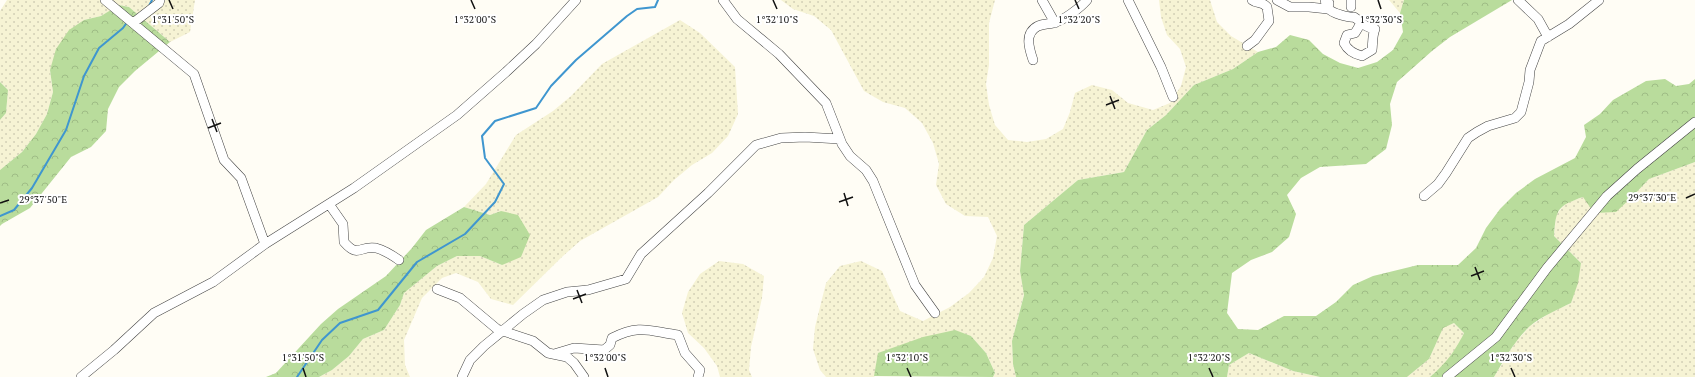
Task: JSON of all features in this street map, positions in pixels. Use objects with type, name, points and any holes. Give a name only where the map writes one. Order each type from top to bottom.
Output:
[{"type":"street","points":[[105,0],[196,77],[224,160],[241,178],[265,244]]},
{"type":"street","points":[[133,23],[159,3],[160,0]]},
{"type":"street","points":[[723,0],[737,19],[779,54],[826,103],[840,139],[850,156],[866,170],[873,181],[915,285],[935,313]]},
{"type":"street","points":[[1042,0],[1055,23]]},
{"type":"street","points":[[1032,60],[1029,45],[1031,32],[1040,26],[1055,23],[1082,6],[1087,0]]},
{"type":"street","points":[[1128,0],[1161,67],[1173,97]]},
{"type":"street","points":[[1247,46],[1255,40],[1267,25],[1269,17],[1266,2],[1254,2],[1252,0]]},
{"type":"street","points":[[1277,0],[1290,7],[1327,3],[1348,18],[1354,17],[1361,22]]},
{"type":"street","points":[[1518,0],[1538,18],[1548,37]]},
{"type":"street","points":[[1424,196],[1438,184],[1468,138],[1488,126],[1515,118],[1521,112],[1529,82],[1530,70],[1541,41],[1569,24],[1599,0]]},
{"type":"street","points":[[81,377],[114,350],[154,313],[213,282],[265,244],[354,188],[457,115],[536,44],[573,1]]},
{"type":"street","points":[[1446,377],[1496,337],[1548,268],[1607,196],[1637,169],[1695,122]]},
{"type":"street","points":[[462,377],[470,360],[501,331],[543,300],[567,292],[588,290],[626,279],[641,254],[708,193],[746,153],[756,145],[781,138],[804,137],[840,139]]},
{"type":"street","points":[[329,204],[343,224],[344,242],[354,251],[376,248],[399,260]]},
{"type":"street","points":[[437,288],[460,298],[501,331],[527,338],[548,353],[570,359],[584,377]]},
{"type":"street","points":[[554,354],[574,348],[604,350],[610,345],[612,338],[623,332],[638,328],[678,335],[685,353],[700,370],[698,377]]},
{"type":"shaded area","points":[[7,0],[195,0],[190,32],[170,42],[129,7],[120,5],[101,16],[84,20],[50,70],[53,92],[47,114],[36,134],[22,152],[0,170],[0,120],[6,113],[8,90],[0,82],[0,11]]},
{"type":"shaded area","points":[[781,0],[995,0],[989,23],[989,65],[986,84],[989,105],[995,125],[1008,140],[1027,142],[1046,139],[1063,129],[1070,112],[1075,93],[1092,85],[1112,90],[1128,103],[1153,110],[1170,103],[1181,86],[1186,67],[1180,49],[1167,35],[1161,17],[1159,0],[1210,0],[1217,22],[1231,36],[1258,52],[1233,69],[1194,85],[1166,115],[1147,130],[1124,172],[1078,180],[1024,225],[1020,271],[1024,294],[1012,341],[1013,364],[1016,377],[993,377],[995,373],[986,353],[971,336],[874,376],[875,377],[826,377],[820,370],[813,349],[815,327],[826,283],[840,266],[861,261],[882,271],[900,311],[923,321],[950,307],[969,293],[984,277],[993,258],[997,236],[988,217],[965,216],[946,204],[936,185],[939,164],[933,143],[922,123],[905,108],[883,102],[864,91],[831,30],[814,16],[793,9]]},
{"type":"shaded area","points":[[1389,0],[1404,0],[1400,13]]},
{"type":"shaded area","points":[[680,20],[700,33],[735,67],[738,114],[728,136],[712,153],[692,165],[674,180],[658,197],[580,241],[513,305],[491,299],[478,282],[456,273],[442,278],[422,298],[404,340],[405,365],[410,377],[319,377],[332,370],[349,356],[363,339],[384,330],[400,305],[404,293],[437,266],[457,256],[480,256],[502,265],[501,211],[490,215],[464,207],[486,184],[516,135],[553,111],[571,96],[602,64]]},
{"type":"shaded area","points":[[1695,162],[1695,377],[1494,377],[1515,343],[1530,326],[1550,313],[1571,303],[1581,263],[1554,236],[1556,215],[1566,203],[1583,197],[1633,196],[1649,179]]},
{"type":"shaded area","points":[[719,261],[743,264],[764,276],[762,298],[751,347],[749,370],[752,377],[720,377],[717,366],[704,348],[688,333],[682,313],[688,292],[700,274]]},
{"type":"shaded area","points":[[1454,323],[1464,333],[1456,350],[1445,364],[1430,377],[1407,377],[1429,359],[1443,327]]},
{"type":"shaded area","points":[[1249,353],[1293,371],[1320,377],[1227,377],[1229,365]]},
{"type":"green space","points":[[1404,0],[1512,0],[1450,37],[1397,82],[1390,104],[1392,125],[1386,149],[1366,164],[1320,167],[1301,178],[1287,195],[1296,214],[1289,237],[1272,252],[1251,260],[1232,273],[1227,313],[1238,329],[1258,330],[1284,316],[1316,316],[1336,302],[1353,285],[1373,276],[1418,265],[1458,265],[1476,248],[1486,228],[1500,209],[1516,193],[1535,179],[1575,158],[1586,137],[1584,125],[1600,114],[1613,100],[1646,81],[1665,79],[1676,86],[1689,84],[1695,79],[1695,162],[1649,179],[1616,212],[1594,213],[1583,197],[1563,206],[1557,214],[1554,236],[1581,263],[1578,283],[1571,303],[1545,316],[1530,326],[1515,344],[1494,377],[1430,377],[1449,357],[1464,333],[1454,323],[1443,328],[1429,359],[1407,377],[1320,377],[1293,371],[1249,353],[1229,365],[1227,377],[1016,377],[1013,364],[1012,341],[1024,295],[1020,271],[1024,225],[1078,180],[1124,172],[1147,130],[1166,115],[1194,85],[1233,69],[1258,52],[1276,47],[1290,35],[1309,40],[1323,54],[1340,63],[1358,68],[1377,62],[1393,50],[1403,32],[1400,13]]},
{"type":"green space","points":[[119,5],[129,7],[170,42],[135,71],[119,87],[108,109],[106,131],[91,147],[71,157],[30,208],[0,226],[0,170],[22,152],[36,134],[47,114],[53,92],[50,70],[56,49],[69,30],[84,20],[101,16]]},
{"type":"green space","points":[[0,82],[8,90],[6,113],[0,120]]},
{"type":"green space","points":[[464,207],[490,215],[501,211],[518,215],[530,235],[521,257],[502,265],[480,256],[457,256],[437,266],[404,293],[400,305],[384,330],[363,339],[349,356],[332,370],[319,377],[266,377],[276,373],[321,324],[338,309],[386,276],[412,248],[426,230]]},
{"type":"green space","points":[[955,330],[971,336],[986,353],[995,373],[993,377],[874,376],[878,353],[923,337]]},
{"type":"waterway","points":[[149,6],[152,0]]},
{"type":"waterway","points":[[297,377],[322,340],[340,323],[378,310],[417,262],[465,234],[495,202],[504,184],[485,158],[482,136],[495,121],[536,108],[551,86],[576,60],[627,16],[637,9],[655,7],[658,0]]},
{"type":"waterway","points":[[0,216],[14,210],[32,188],[66,130],[84,76],[99,48],[123,28],[128,21]]}]
